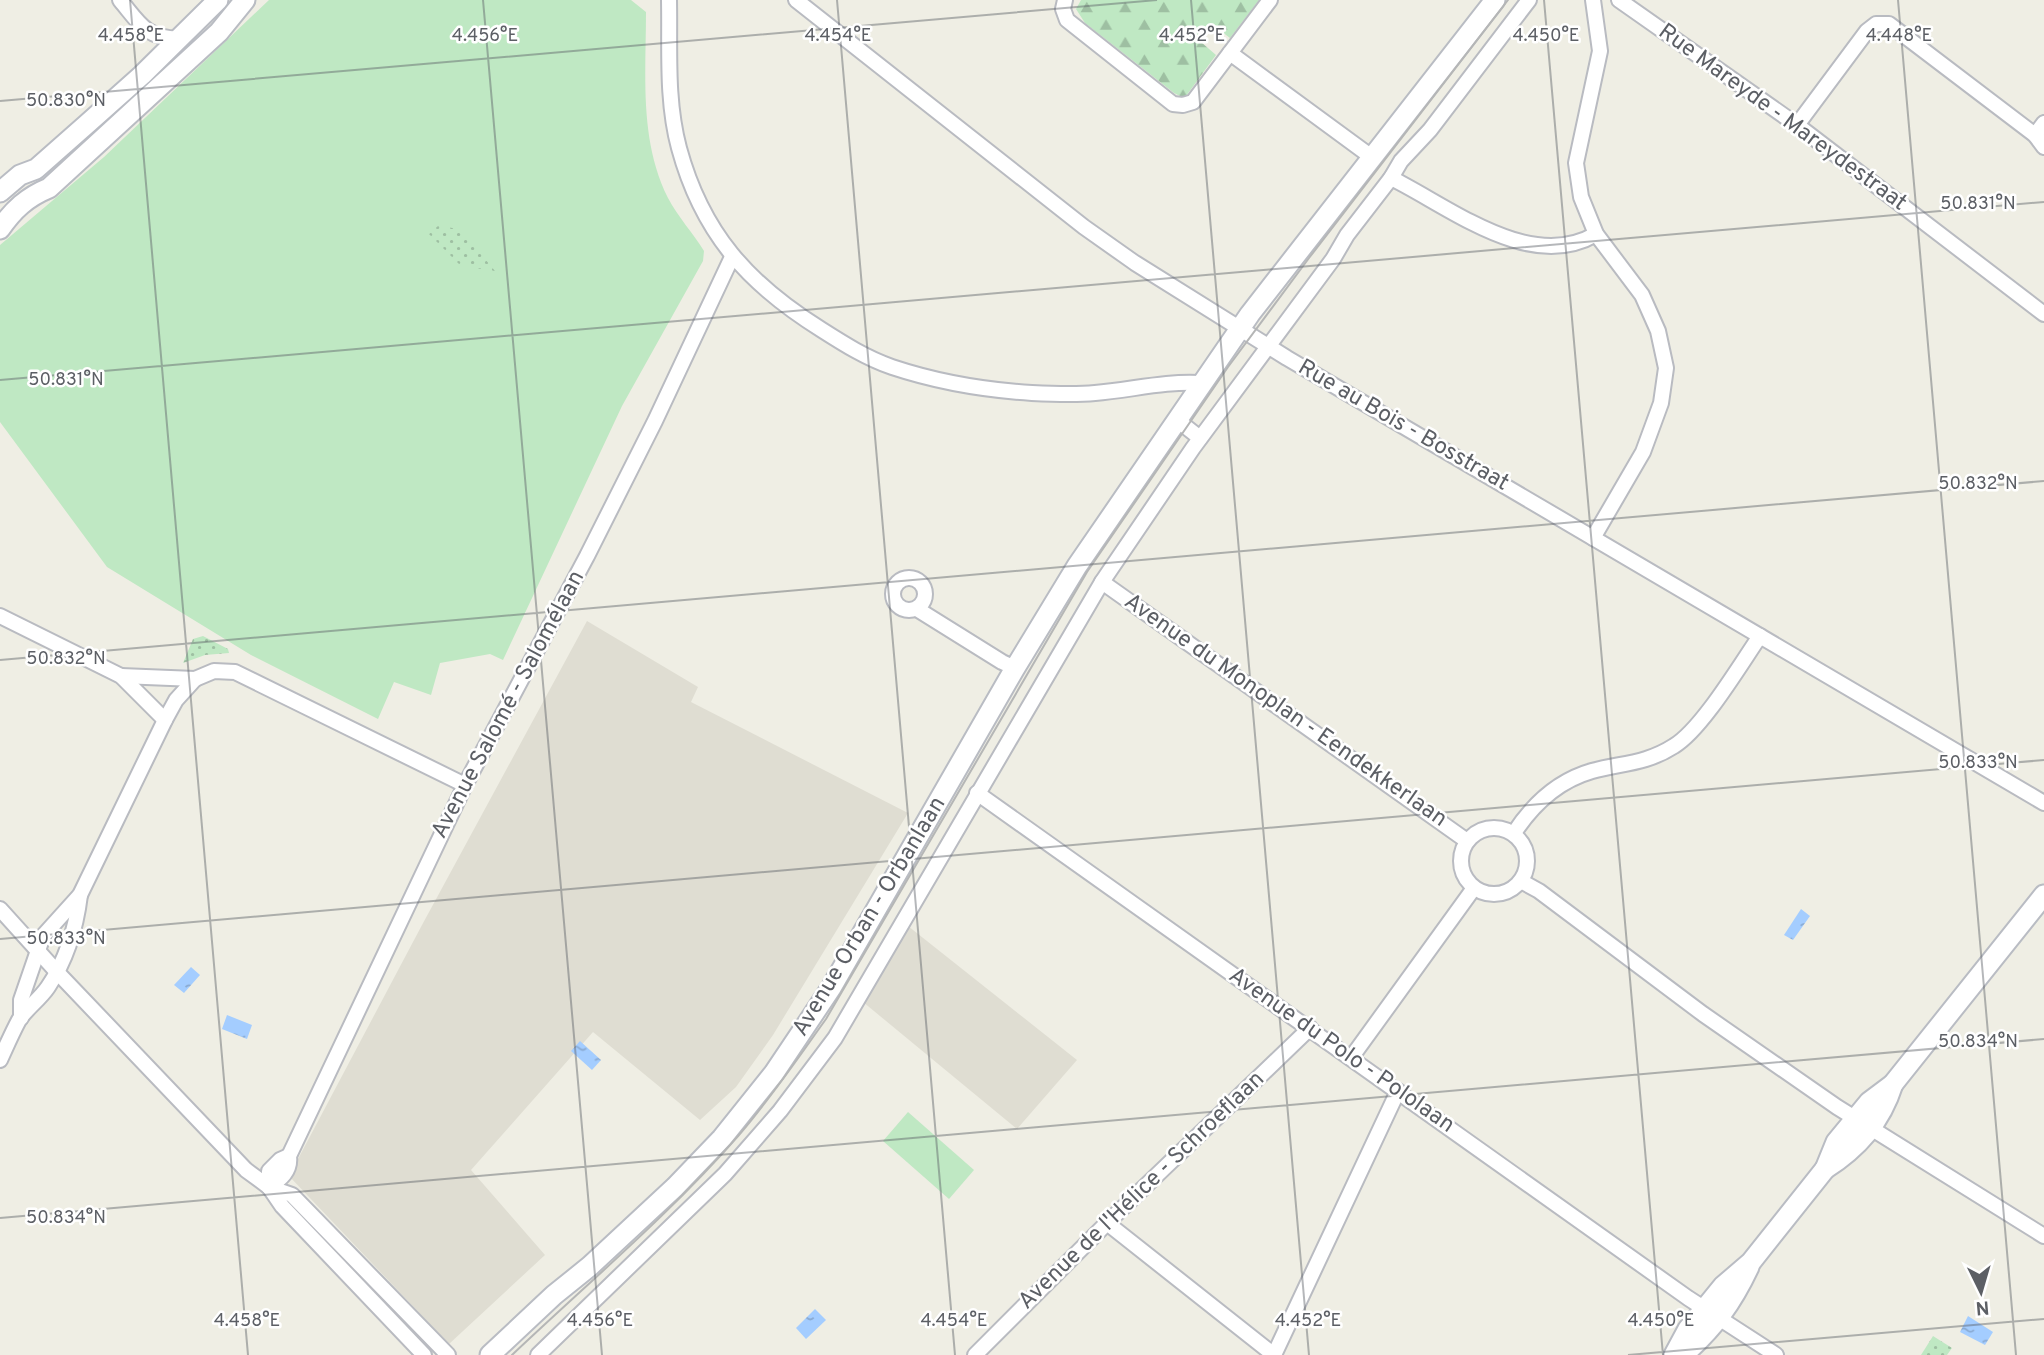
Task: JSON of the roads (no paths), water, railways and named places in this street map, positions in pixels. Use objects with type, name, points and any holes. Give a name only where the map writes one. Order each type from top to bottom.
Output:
[{"type":"street","points":[[120,0],[150,34],[159,38],[178,39]]},
{"type":"street","points":[[0,192],[20,175],[36,169],[142,75],[218,0]]},
{"type":"street","points":[[0,229],[22,203],[48,188],[155,93],[219,32],[245,0]]},
{"type":"street","points":[[669,0],[673,118],[678,145],[699,203],[732,257],[792,311],[859,353],[892,367],[996,391],[1074,394],[1177,382],[1200,383]]},
{"type":"street","name":"Rue au Bois - Bosstraat","points":[[796,0],[1084,227],[1135,263],[1268,346],[2044,803]]},
{"type":"street","points":[[1065,0],[1063,9],[1068,20],[1173,104],[1184,105],[1193,102],[1270,0]]},
{"type":"street","name":"Avenue Orban - Orbanlaan","points":[[490,1355],[554,1294],[590,1266],[676,1187],[722,1138],[775,1073],[831,988],[1015,668],[1077,566],[1240,328],[1309,235],[1373,158],[1495,0]]},
{"type":"street","name":"Avenue Orban - Orbanlaan","points":[[538,1355],[696,1205],[780,1111],[835,1038],[1102,582],[1200,438],[1401,161],[1430,130],[1529,0]]},
{"type":"street","points":[[1593,0],[1600,51],[1576,163],[1581,197],[1596,234],[1642,295],[1658,331],[1665,368],[1661,403],[1643,452],[1593,538]]},
{"type":"street","name":"Rue Mareyde - Mareydestraat","points":[[1619,0],[1797,125],[2044,314]]},
{"type":"street","points":[[1797,125],[1867,31],[1876,24],[1889,24],[2040,129],[2044,147]]},
{"type":"street","points":[[1230,53],[1373,158]]},
{"type":"street","points":[[1391,178],[1477,224],[1527,244],[1549,246],[1582,242],[1596,234]]},
{"type":"street","name":"Avenue Salomé - Salomélaan","points":[[270,1187],[282,1178],[290,1164],[289,1156],[464,785],[575,579],[655,421],[732,257]]},
{"type":"street","points":[[1177,419],[1200,438]]},
{"type":"street","name":"Avenue du Monoplan - Eendekkerlaan","points":[[1102,582],[1467,841]]},
{"type":"street","points":[[917,608],[940,625],[1015,668]]},
{"type":"street","points":[[0,616],[121,676],[165,720]]},
{"type":"street","points":[[1514,833],[1541,798],[1564,781],[1593,771],[1651,759],[1677,745],[1697,726],[1760,636]]},
{"type":"street","points":[[21,1018],[21,1000],[43,936],[80,895],[176,699],[195,679],[214,671],[235,672],[464,785]]},
{"type":"street","points":[[121,676],[195,679]]},
{"type":"street","name":"Avenue du Polo - Pololaan","points":[[977,793],[1712,1313],[1776,1355]]},
{"type":"street","points":[[1498,827],[1514,833],[1524,844],[1528,860],[1521,881],[1501,894],[1487,894],[1474,888],[1462,871],[1462,851],[1467,841],[1475,833],[1485,829],[1498,827]]},
{"type":"street","points":[[1521,881],[1539,891],[1703,1014],[1862,1124],[2044,1236]]},
{"type":"street","points":[[1351,1058],[1474,888]]},
{"type":"street","points":[[0,1060],[21,1018],[33,1008],[64,960],[77,924],[80,895]]},
{"type":"street","points":[[1674,1355],[1688,1329],[1735,1297],[1751,1262],[1825,1169],[1836,1142],[1862,1124],[1872,1097],[1893,1084],[2044,895]]},
{"type":"street","points":[[0,909],[246,1170],[270,1187],[292,1195],[448,1355]]},
{"type":"street","name":"Avenue de l'Hélice - Schroeflaan","points":[[975,1355],[1107,1223],[1310,1028]]},
{"type":"street","points":[[1107,1223],[1274,1355],[1398,1091]]},
{"type":"street","points":[[270,1187],[282,1206],[425,1355]]},
{"type":"street","points":[[1683,1355],[1701,1340],[1712,1313]]},
{"type":"water","points":[[1801,909],[1810,916],[1793,940],[1784,935]]},
{"type":"water","points":[[191,967],[200,975],[184,993],[174,985]]},
{"type":"water","points":[[227,1015],[252,1025],[247,1039],[222,1029]]},
{"type":"water","points":[[580,1041],[601,1060],[592,1070],[571,1051]]},
{"type":"water","points":[[815,1309],[826,1320],[806,1339],[796,1328]]},
{"type":"water","points":[[1968,1316],[1993,1332],[1985,1345],[1960,1332]]},
{"type":"tram line","points":[[512,1355],[685,1193],[739,1135],[784,1078],[826,1019],[1087,572],[1228,367],[1508,0]]}]
